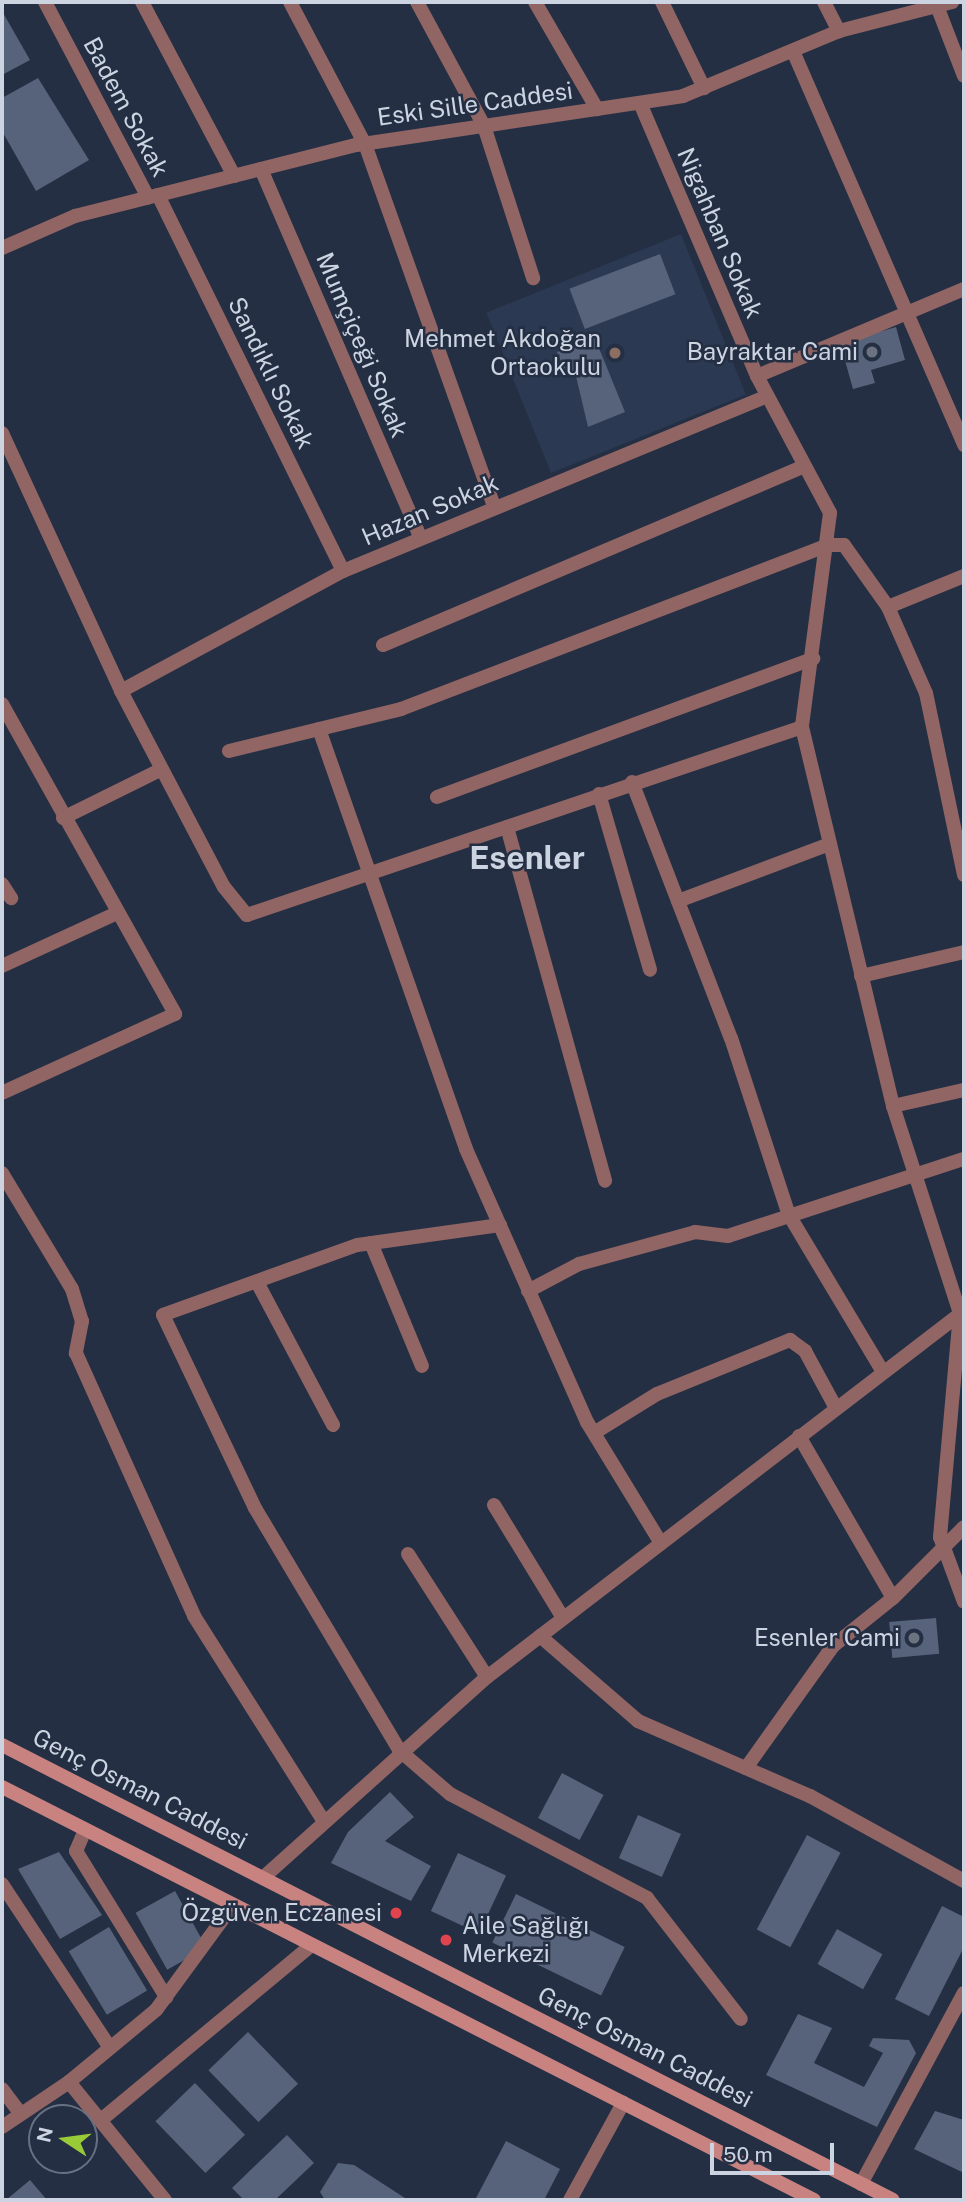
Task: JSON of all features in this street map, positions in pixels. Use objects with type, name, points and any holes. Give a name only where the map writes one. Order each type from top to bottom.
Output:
[{"type":"main road","name":"Genç Osman Caddesi","points":[[2,1745],[265,1876],[893,2200]]},
{"type":"main road","points":[[2,1787],[814,2200]]},
{"type":"street","name":"Badem Sokak","points":[[45,2],[153,196]]},
{"type":"street","points":[[142,2],[233,176]]},
{"type":"street","points":[[290,2],[365,144],[494,508]]},
{"type":"street","points":[[417,2],[484,126],[533,278]]},
{"type":"street","points":[[535,2],[597,109]]},
{"type":"street","points":[[662,2],[704,88]]},
{"type":"street","points":[[824,2],[839,31]]},
{"type":"street","name":"Eski Sille Caddesi","points":[[2,248],[75,215],[365,144],[640,103],[704,88],[839,31],[952,2]]},
{"type":"street","points":[[937,6],[964,76]]},
{"type":"street","points":[[793,51],[964,445]]},
{"type":"street","name":"Nigahban Sokak","points":[[640,103],[757,376],[830,513],[826,573],[802,727]]},
{"type":"street","name":"Mumçiçeği Sokak","points":[[261,169],[421,538]]},
{"type":"street","name":"Sandıklı Sokak","points":[[153,196],[343,571]]},
{"type":"street","points":[[757,376],[964,289]]},
{"type":"street","name":"Hazan Sokak","points":[[121,691],[343,571],[767,396]]},
{"type":"street","points":[[2,433],[121,691],[224,887],[247,915],[369,876],[632,782],[802,727],[893,1106],[918,1171],[962,1312],[941,1543],[964,1602]]},
{"type":"street","points":[[383,645],[805,467]]},
{"type":"street","points":[[229,751],[427,700],[828,545],[844,545],[888,607],[926,693],[964,875]]},
{"type":"street","points":[[888,607],[964,576]]},
{"type":"street","points":[[437,797],[813,659]]},
{"type":"street","points":[[2,704],[115,914],[175,1014],[2,1093]]},
{"type":"street","points":[[318,729],[369,876],[500,1225],[594,1433],[661,1542]]},
{"type":"street","points":[[63,818],[162,769]]},
{"type":"street","points":[[632,782],[678,901],[789,1215],[883,1372]]},
{"type":"street","points":[[599,794],[650,970]]},
{"type":"street","points":[[507,827],[605,1181]]},
{"type":"street","points":[[678,901],[830,844]]},
{"type":"street","points":[[2,884],[11,898]]},
{"type":"street","points":[[2,966],[115,914]]},
{"type":"street","points":[[861,976],[964,952]]},
{"type":"street","points":[[893,1106],[964,1090]]},
{"type":"street","points":[[528,1291],[579,1264],[695,1232],[728,1236],[918,1171],[964,1159]]},
{"type":"street","points":[[2,1173],[72,1289],[82,1321],[76,1353],[194,1616],[323,1820]]},
{"type":"street","points":[[500,1225],[371,1243],[163,1315],[255,1508],[399,1750],[450,1794],[647,1898],[741,2019]]},
{"type":"street","points":[[371,1243],[422,1366]]},
{"type":"street","points":[[257,1282],[332,1425]]},
{"type":"street","points":[[265,1876],[399,1750],[487,1677],[962,1312]]},
{"type":"street","points":[[594,1433],[657,1394],[790,1340],[805,1351],[836,1408]]},
{"type":"street","points":[[799,1436],[893,1598]]},
{"type":"street","points":[[495,1505],[564,1618]]},
{"type":"street","points":[[746,1768],[833,1646],[893,1598],[941,1543],[964,1527]]},
{"type":"street","points":[[408,1555],[487,1677]]},
{"type":"street","points":[[540,1636],[638,1721],[746,1768],[964,1881]]},
{"type":"street","points":[[85,1830],[76,1851],[166,1997]]},
{"type":"street","points":[[2,1884],[110,2048]]},
{"type":"street","points":[[2,2127],[69,2082],[166,1997],[233,1905]]},
{"type":"street","points":[[101,2120],[312,1945]]},
{"type":"street","points":[[861,2184],[964,1993]]},
{"type":"street","points":[[69,2082],[165,2200]]},
{"type":"street","points":[[2,2089],[21,2114]]},
{"type":"street","points":[[570,2200],[623,2103]]},
{"type":"shaded area","name":"Mehmet Akdoğan Ortaokulu","points":[[681,234],[746,394],[551,473],[486,313]]},
{"type":"building","points":[[2,11],[30,60],[2,75]]},
{"type":"building","points":[[38,78],[89,160],[36,191],[2,131],[2,98]]},
{"type":"building","points":[[660,254],[675,294],[585,329],[569,289]]},
{"type":"building","name":"Bayraktar Cami","points":[[896,327],[905,360],[871,370],[875,383],[853,389],[840,343]]},
{"type":"building","points":[[594,336],[625,412],[588,427],[575,372],[567,376],[557,352]]},
{"type":"building","name":"Esenler Cami","points":[[936,1618],[939,1654],[892,1658],[889,1622]]},
{"type":"building","points":[[562,1773],[603,1795],[580,1840],[538,1818]]},
{"type":"building","points":[[390,1792],[414,1817],[385,1841],[431,1866],[411,1901],[331,1863],[348,1832]]},
{"type":"building","points":[[638,1815],[681,1834],[662,1877],[619,1858]]},
{"type":"building","points":[[807,1835],[841,1853],[790,1947],[757,1929]]},
{"type":"building","points":[[59,1852],[102,1915],[60,1939],[18,1869]]},
{"type":"building","points":[[458,1853],[506,1875],[479,1933],[431,1911]]},
{"type":"building","points":[[175,1891],[207,1948],[167,1970],[136,1913]]},
{"type":"building","points":[[516,1894],[625,1947],[601,1996],[492,1943]]},
{"type":"building","points":[[942,1906],[964,1917],[964,1947],[929,2016],[895,1999]]},
{"type":"building","points":[[109,1927],[147,1990],[107,2015],[69,1951]]},
{"type":"building","points":[[837,1929],[882,1954],[863,1989],[818,1964]]},
{"type":"building","points":[[798,2014],[832,2028],[814,2063],[864,2087],[883,2053],[869,2046],[873,2038],[909,2040],[916,2053],[877,2127],[766,2075]]},
{"type":"building","points":[[248,2032],[298,2084],[258,2122],[208,2070]]},
{"type":"building","points":[[195,2083],[245,2135],[205,2173],[155,2121]]},
{"type":"building","points":[[935,2111],[964,2120],[964,2173],[914,2149]]},
{"type":"building","points":[[287,2135],[314,2163],[275,2200],[244,2200],[232,2188]]},
{"type":"building","points":[[506,2141],[560,2169],[544,2200],[475,2200]]},
{"type":"building","points":[[338,2163],[354,2165],[408,2200],[325,2200],[320,2192]]},
{"type":"building","points":[[30,2180],[47,2200],[6,2200]]},
{"type":"place","name":"Bayraktar Cami","points":[[872,352]]},
{"type":"place","name":"Mehmet Akdoğan Ortaokulu","points":[[615,353]]},
{"type":"place","name":"Esenler Cami","points":[[914,1638]]},
{"type":"place","name":"Özgüven Eczanesi","points":[[396,1913]]},
{"type":"place","name":"Aile Sağlığı Merkezi","points":[[446,1940]]},
{"type":"district","name":"Esenler","points":[[527,858]]}]
